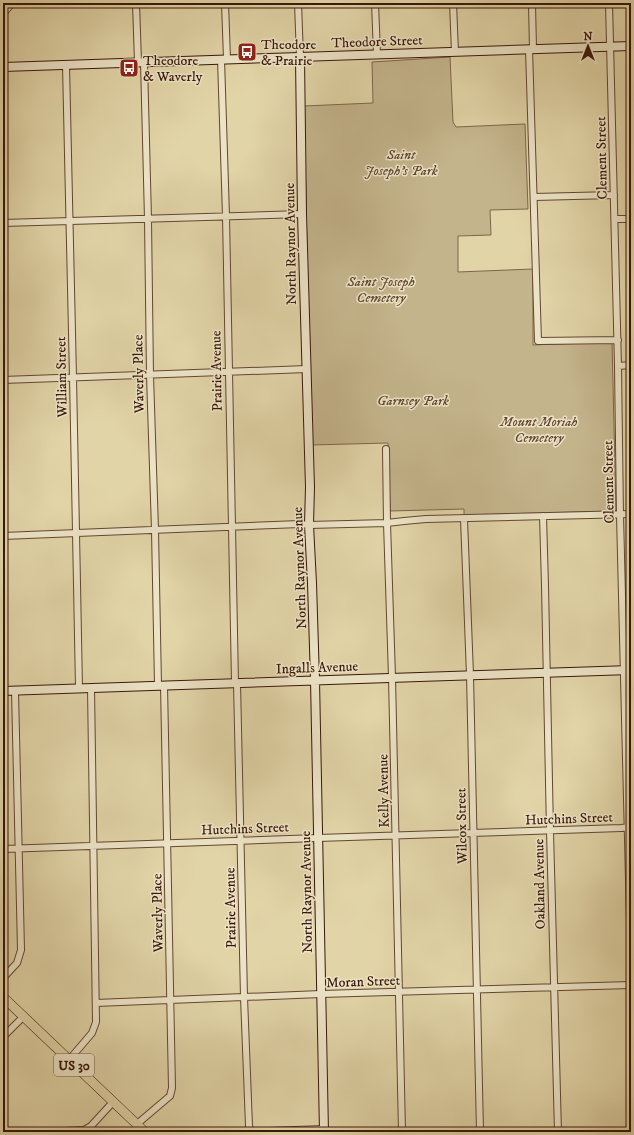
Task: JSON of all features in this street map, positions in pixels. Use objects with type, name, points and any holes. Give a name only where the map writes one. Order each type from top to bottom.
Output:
[{"type":"main road","name":"Theodore Street","points":[[3,67],[631,46]]},
{"type":"main road","name":"North Raynor Avenue","points":[[300,57],[302,214],[310,487],[309,525],[315,680],[324,1130]]},
{"type":"main road","name":"Ingalls Avenue","points":[[3,691],[628,670]]},
{"type":"main road","name":"US 30","points":[[3,997],[145,1132]]},
{"type":"street","points":[[3,14],[12,3]]},
{"type":"street","name":"Waverly Place","points":[[136,3],[141,62],[148,219],[150,375],[167,843],[172,1088],[170,1096],[137,1124]]},
{"type":"street","name":"Prairie Avenue","points":[[225,3],[224,59],[228,372],[244,997],[249,1126],[251,1132]]},
{"type":"street","name":"North Raynor Avenue","points":[[298,3],[300,57]]},
{"type":"street","points":[[375,3],[377,54]]},
{"type":"street","points":[[453,3],[455,52]]},
{"type":"street","points":[[532,3],[531,49],[538,341],[618,340]]},
{"type":"street","name":"Clement Street","points":[[609,3],[618,340],[620,515],[628,670],[631,961]]},
{"type":"street","name":"William Street","points":[[66,65],[78,688]]},
{"type":"street","points":[[534,197],[614,195]]},
{"type":"street","points":[[3,223],[302,214]]},
{"type":"street","points":[[615,219],[631,219]]},
{"type":"street","points":[[618,366],[631,366]]},
{"type":"street","points":[[3,380],[307,369]]},
{"type":"street","name":"Kelly Avenue","points":[[386,449],[402,1132]]},
{"type":"street","points":[[3,536],[300,524],[387,523],[426,519],[631,514]]},
{"type":"street","name":"Oakland Avenue","points":[[542,516],[558,1132]]},
{"type":"street","name":"Wilcox Street","points":[[464,519],[470,675],[480,1132]]},
{"type":"street","points":[[69,1060],[92,1034],[96,1022],[92,846],[91,688]]},
{"type":"street","points":[[3,978],[17,963],[21,950],[15,691]]},
{"type":"street","name":"Hutchins Street","points":[[3,850],[241,840],[630,827]]},
{"type":"street","name":"Moran Street","points":[[96,1003],[321,994],[631,985]]},
{"type":"street","points":[[3,1037],[24,1016]]},
{"type":"street","points":[[46,1132],[84,1130],[91,1126],[113,1102]]},
{"type":"street","points":[[263,1132],[324,1130]]},
{"type":"green space","points":[[450,57],[453,122],[456,127],[525,124],[528,209],[490,210],[491,235],[458,236],[458,272],[533,269],[533,345],[612,342],[616,511],[464,515],[464,509],[390,511],[388,443],[311,445],[304,106],[373,103],[372,62]]},
{"type":"place","name":"Theodore & Prairie","points":[[247,52]]},
{"type":"place","name":"Theodore & Waverly","points":[[129,68]]},
{"type":"park label","name":"Saint Joseph's Park","points":[[401,162]]},
{"type":"park label","name":"Saint Joseph Cemetery","points":[[381,290]]},
{"type":"park label","name":"Garnsey Park","points":[[413,400]]},
{"type":"park label","name":"Mount Moriah Cemetery","points":[[539,430]]}]
